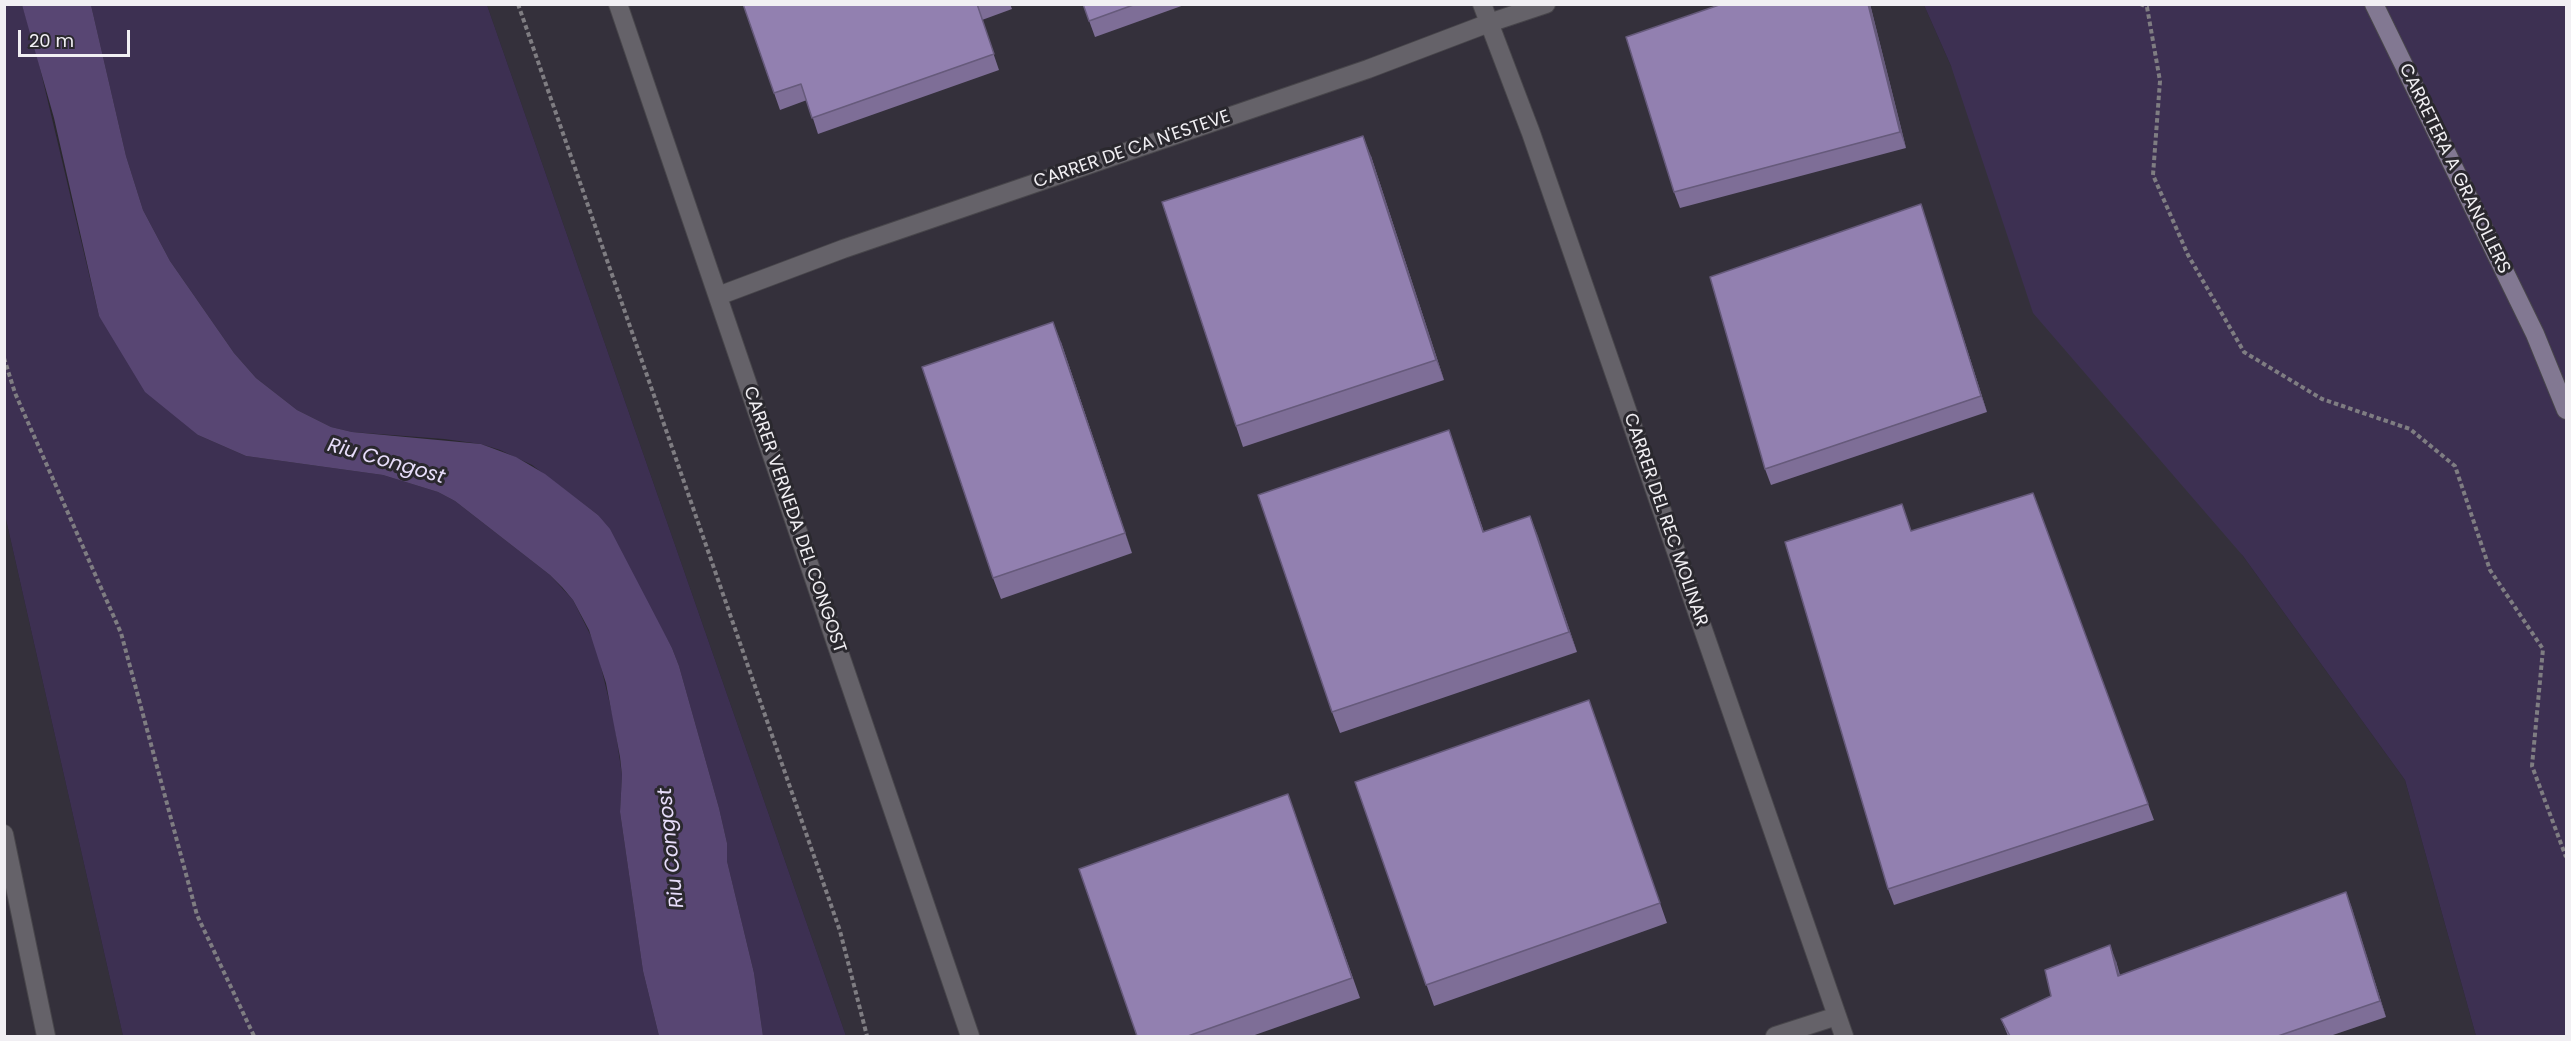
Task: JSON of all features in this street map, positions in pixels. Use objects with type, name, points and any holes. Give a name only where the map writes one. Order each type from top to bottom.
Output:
[{"type":"street","name":"CARRER VERNEDA DEL CONGOST","points":[[618,4],[970,1036]]},
{"type":"street","name":"CARRER DEL REC MOLINAR","points":[[1482,4],[1531,133],[1844,1036]]},
{"type":"street","name":"CARRER DE CA N'ESTEVE","points":[[718,296],[843,249],[1368,69],[1546,4]]},
{"type":"street","name":"CARRETERA A GRANOLLERS","points":[[2374,4],[2535,334],[2566,410]]},
{"type":"street","points":[[4,834],[46,1036]]},
{"type":"street","points":[[1775,1036],[1837,1016]]},
{"type":"path","points":[[518,4],[840,931],[867,1036]]},
{"type":"path","points":[[2140,4],[2147,7],[2160,81],[2153,175],[2188,255],[2244,352],[2322,399],[2410,429],[2455,466],[2490,570],[2543,649],[2532,766],[2566,857]]},
{"type":"path","points":[[4,358],[15,393],[121,633],[197,915],[254,1036]]},
{"type":"shaded area","points":[[4,5],[22,5],[34,43],[99,316],[198,435],[246,456],[383,475],[438,492],[455,501],[550,575],[573,600],[596,646],[614,721],[622,775],[620,812],[643,971],[659,1036],[123,1036],[5,515]]},
{"type":"shaded area","points":[[91,5],[487,5],[846,1036],[763,1036],[754,973],[727,861],[727,843],[679,666],[672,648],[598,515],[532,465],[500,450],[481,444],[352,432],[331,427],[297,410],[256,378],[234,353],[170,261],[143,210],[126,156]]},
{"type":"shaded area","points":[[487,5],[1924,5],[1951,66],[2243,556],[2405,780],[2476,1036],[846,1036]]},
{"type":"shaded area","points":[[1924,5],[2566,5],[2566,1036],[2476,1036],[2405,780],[2243,556],[2033,313],[1951,66]]},
{"type":"shaded area","points":[[5,515],[123,1036],[5,1036]]},
{"type":"water","name":"Riu Congost","points":[[22,5],[91,5],[126,156],[143,210],[170,261],[234,353],[256,378],[297,410],[331,427],[352,432],[481,444],[516,457],[545,474],[598,515],[610,529],[672,648],[679,666],[727,843],[727,861],[754,973],[763,1036],[659,1036],[643,971],[620,812],[622,775],[620,757],[606,683],[589,630],[573,600],[562,587],[550,575],[455,501],[438,492],[383,475],[246,456],[198,435],[145,392],[99,316],[54,118]]},
{"type":"building","points":[[743,4],[977,4],[994,54],[812,118],[801,84],[774,93]]},
{"type":"building","points":[[1083,4],[1136,4],[1089,21]]},
{"type":"building","points":[[1722,4],[1868,4],[1900,132],[1674,192],[1626,37]]},
{"type":"building","points":[[1363,136],[1436,360],[1236,426],[1162,202]]},
{"type":"building","points":[[1921,204],[1981,396],[1765,469],[1710,277]]},
{"type":"building","points":[[1053,322],[1125,533],[993,578],[922,367]]},
{"type":"building","points":[[1449,430],[1483,532],[1530,516],[1569,632],[1332,712],[1258,495]]},
{"type":"building","points":[[2033,493],[2148,804],[1888,889],[1785,542],[1902,504],[1911,531]]},
{"type":"building","points":[[1589,700],[1660,903],[1426,985],[1355,782]]},
{"type":"building","points":[[1288,794],[1352,978],[1188,1036],[1137,1036],[1079,869]]},
{"type":"building","points":[[2346,892],[2380,1001],[2278,1036],[2010,1036],[2001,1019],[2051,996],[2045,970],[2110,945],[2118,976]]}]
